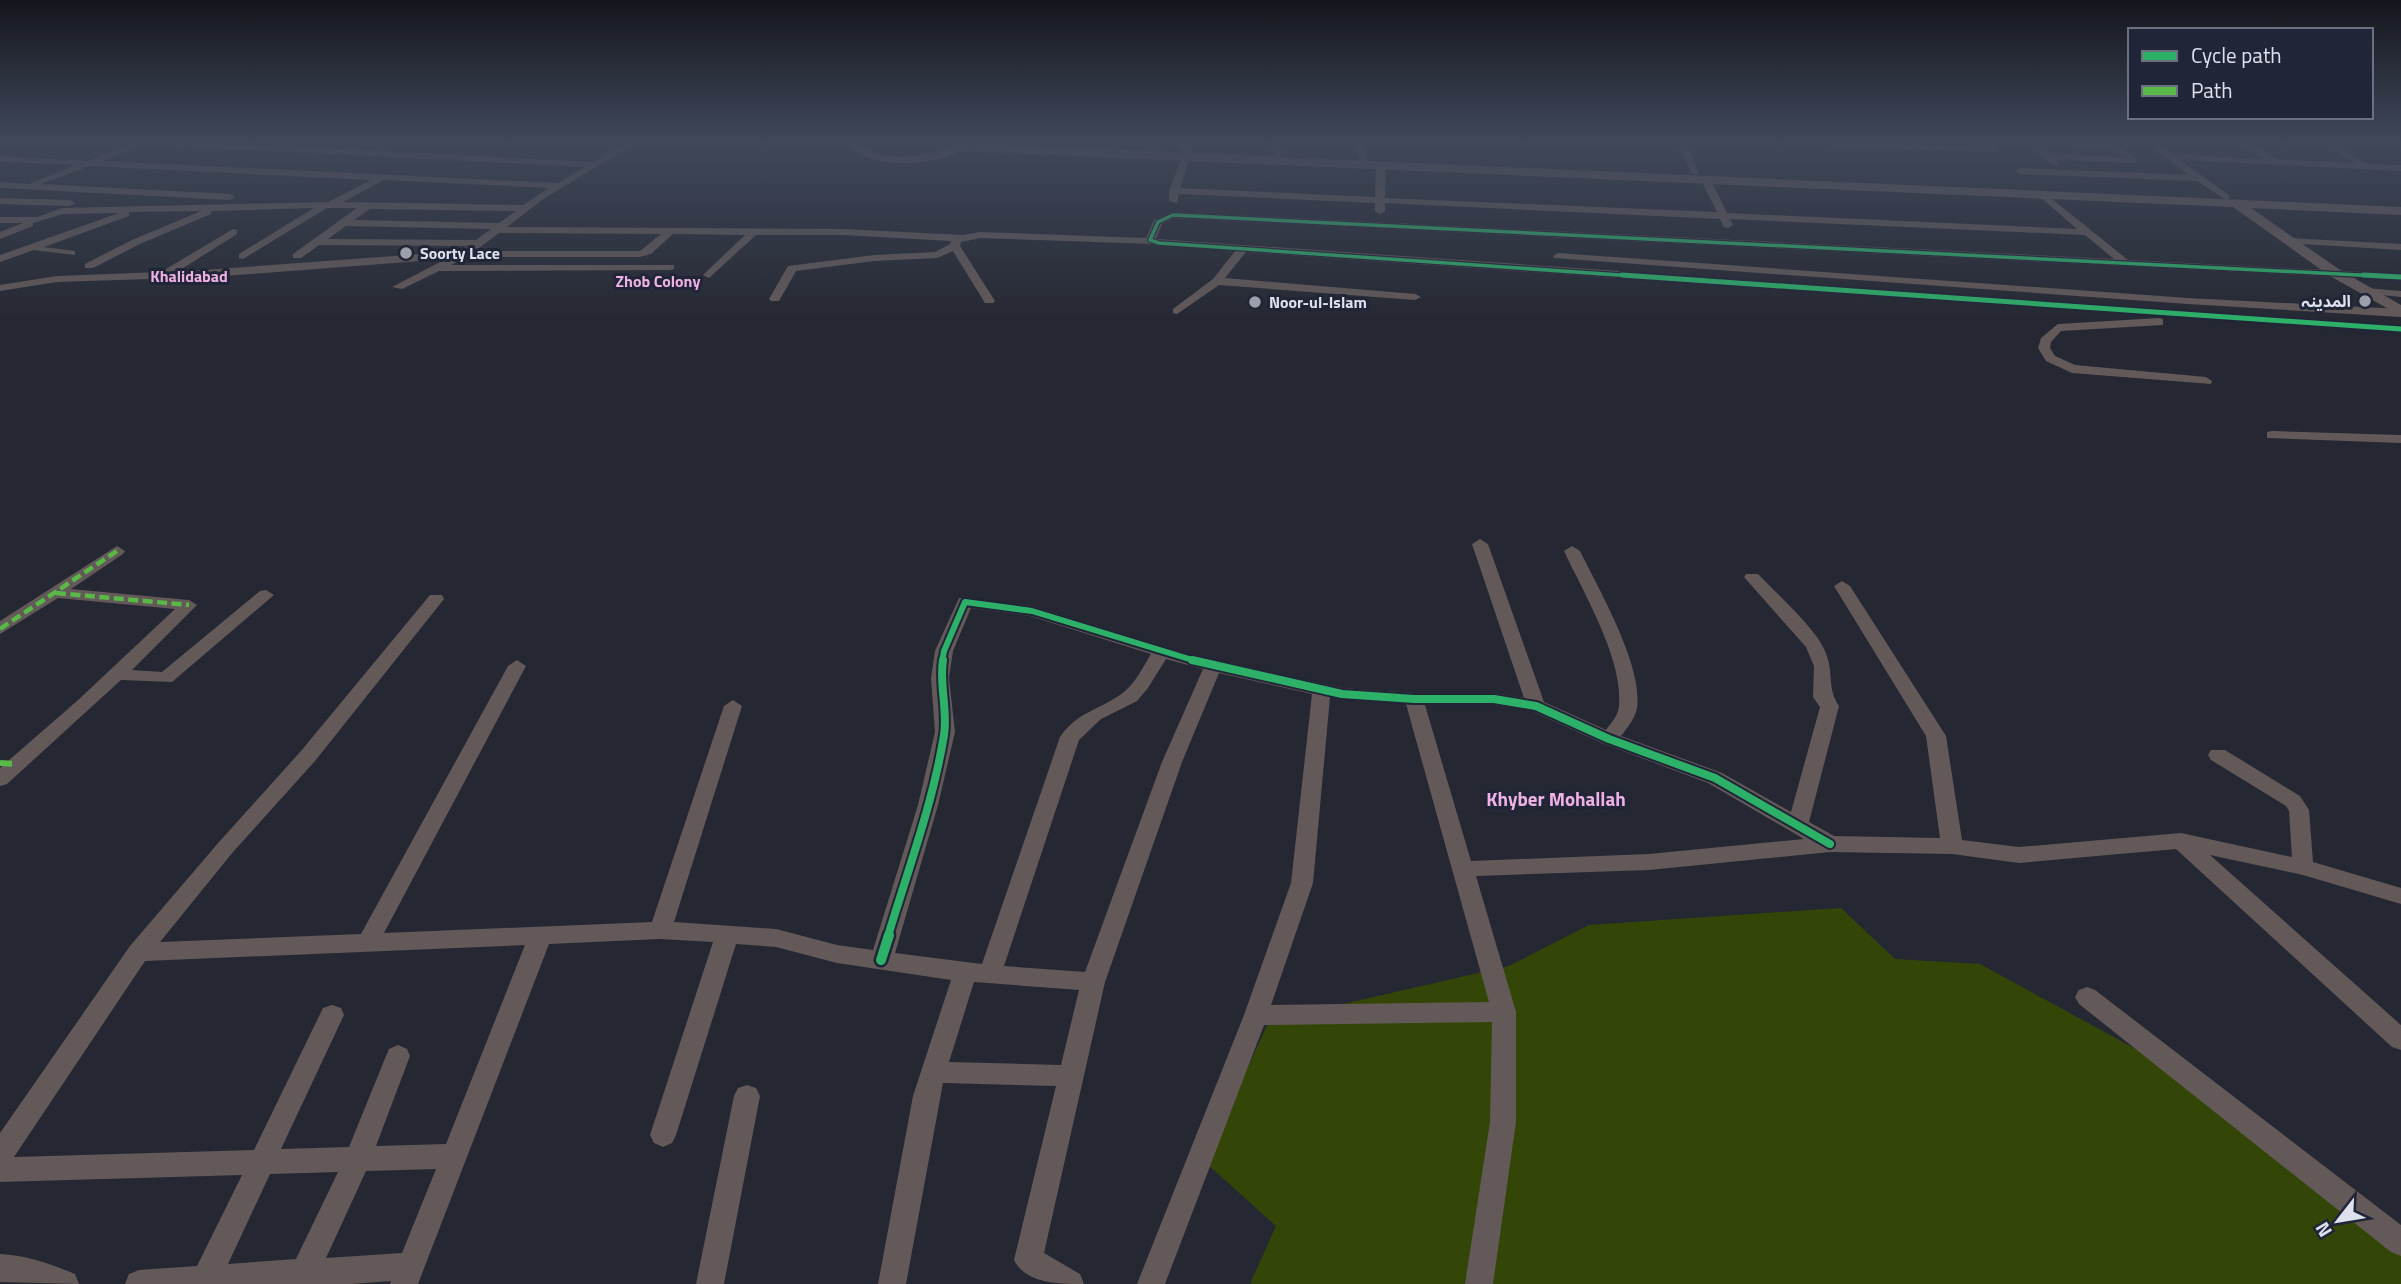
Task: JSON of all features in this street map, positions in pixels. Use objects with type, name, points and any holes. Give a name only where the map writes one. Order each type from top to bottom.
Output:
[{"type":"main road","points":[[2235,203],[2334,273],[2401,312]]},
{"type":"main road","points":[[2276,203],[2401,211]]},
{"type":"main road","points":[[2330,203],[2401,205]]},
{"type":"street","points":[[78,203],[100,204]]},
{"type":"street","points":[[311,203],[527,208]]},
{"type":"street","points":[[398,287],[464,254],[535,203]]},
{"type":"street","points":[[1173,215],[1174,203]]},
{"type":"street","points":[[1379,203],[1382,230]]},
{"type":"street","points":[[1399,203],[2086,232]]},
{"type":"street","points":[[1715,203],[1741,253]]},
{"type":"street","points":[[2053,203],[2126,264]]},
{"type":"street","points":[[84,211],[100,204]]},
{"type":"street","points":[[0,236],[59,212],[331,204]]},
{"type":"street","points":[[243,256],[331,204]]},
{"type":"street","points":[[297,256],[368,206]]},
{"type":"street","points":[[247,219],[270,207]]},
{"type":"street","points":[[89,266],[136,242],[216,208]]},
{"type":"street","points":[[0,259],[137,210]]},
{"type":"street","points":[[1152,241],[1158,222],[1173,215],[1741,253],[2126,264],[2401,277]]},
{"type":"street","points":[[0,220],[38,220]]},
{"type":"street","points":[[341,223],[752,232],[958,242]]},
{"type":"street","points":[[0,288],[57,279],[163,276],[464,254],[640,254],[647,252],[670,231]]},
{"type":"street","points":[[163,276],[233,232]]},
{"type":"street","points":[[709,275],[752,232]]},
{"type":"street","points":[[775,299],[793,268],[874,258],[937,255],[958,242],[980,235],[1152,241],[2401,329]]},
{"type":"street","points":[[2289,241],[2401,247]]},
{"type":"street","points":[[317,242],[480,243]]},
{"type":"street","points":[[958,242],[989,301]]},
{"type":"street","points":[[35,248],[71,253]]},
{"type":"street","points":[[1177,311],[1217,281],[1243,249]]},
{"type":"street","points":[[1558,256],[1715,268],[1741,253],[2188,301],[2401,312]]},
{"type":"street","points":[[438,268],[670,267]]},
{"type":"street","points":[[1715,268],[1719,283]]},
{"type":"street","points":[[1217,281],[1415,297]]},
{"type":"street","points":[[2366,291],[2401,294]]},
{"type":"street","points":[[2188,301],[2201,315]]},
{"type":"street","points":[[2201,315],[2186,321],[2058,328],[2045,341],[2044,348],[2050,358],[2072,369],[2206,381]]},
{"type":"street","points":[[2272,435],[2401,439]]},
{"type":"street","points":[[1480,544],[1536,706]]},
{"type":"street","points":[[0,629],[117,551]]},
{"type":"street","points":[[1572,551],[1622,661],[1628,705],[1625,718],[1609,739]]},
{"type":"street","points":[[1752,577],[1814,645],[1824,666],[1822,697],[1830,706],[1798,825]]},
{"type":"street","points":[[1842,586],[1936,736],[1952,846]]},
{"type":"street","points":[[0,779],[8,763],[116,674],[189,605],[56,593]]},
{"type":"street","points":[[116,674],[166,678],[266,594]]},
{"type":"street","points":[[0,1155],[138,952],[226,847],[308,756],[436,599]]},
{"type":"street","points":[[881,960],[929,805],[945,732],[940,678],[944,651],[965,602],[1032,611],[1213,666],[1342,694],[1414,699],[1494,699],[1536,706],[1609,739],[1715,778],[1830,844]]},
{"type":"street","points":[[892,1284],[926,1096],[978,973],[1070,737],[1094,715],[1130,697],[1142,684],[1161,651]]},
{"type":"street","points":[[368,941],[517,666]]},
{"type":"street","points":[[1070,1284],[1028,1260],[1093,982],[1172,762],[1213,666]]},
{"type":"street","points":[[1151,1284],[1256,1015],[1302,883],[1322,688]]},
{"type":"street","points":[[1414,699],[1504,1012],[1503,1122],[1479,1284]]},
{"type":"street","points":[[660,930],[733,706]]},
{"type":"street","points":[[2218,755],[2293,801],[2299,810],[2303,867]]},
{"type":"street","points":[[2181,841],[2401,1040]]},
{"type":"street","points":[[1461,869],[1649,862],[1830,844],[1952,846],[2020,855],[2181,841],[2303,867],[2401,896]]},
{"type":"street","points":[[138,952],[660,930],[776,938],[837,954],[978,973],[1093,982]]},
{"type":"street","points":[[139,1284],[305,1272],[408,1275],[541,934]]},
{"type":"street","points":[[663,1135],[727,935]]},
{"type":"street","points":[[2087,996],[2401,1242]]},
{"type":"street","points":[[1256,1015],[1504,1012]]},
{"type":"street","points":[[206,1279],[332,1015]]},
{"type":"street","points":[[305,1272],[358,1159],[398,1056]]},
{"type":"street","points":[[934,1072],[1071,1076]]},
{"type":"street","points":[[710,1284],[747,1096]]},
{"type":"street","points":[[0,1170],[453,1156]]},
{"type":"street","points":[[0,1268],[19,1269],[65,1284]]},
{"type":"green space","points":[[1841,908],[1895,959],[1980,964],[2141,1052],[2401,1254],[2401,1284],[1250,1284],[1276,1226],[1205,1162],[1269,1021],[1509,966],[1589,925]]},
{"type":"marked path","points":[[0,629],[117,551]]},
{"type":"marked path","points":[[56,593],[189,605]]},
{"type":"marked path","points":[[0,763],[17,764]]},
{"type":"cycle path","points":[[2401,277],[1173,215],[1158,222],[1150,240],[1159,243],[2401,329]]},
{"type":"cycle path","points":[[881,960],[928,805],[945,732],[940,678],[944,651],[965,602],[1032,611],[1179,657],[1244,674],[1342,694],[1414,699],[1494,699],[1536,706],[1609,739],[1715,778],[1830,844]]},
{"type":"place","name":"Soorty Lace","points":[[406,253]]},
{"type":"place","name":"المدینہ","points":[[2365,301]]},
{"type":"place","name":"Noor-ul-Islam","points":[[1255,302]]},
{"type":"district","name":"Khalidabad","points":[[189,276]]},
{"type":"district","name":"Zhob Colony","points":[[658,281]]},
{"type":"district","name":"Khyber Mohallah","points":[[1556,798]]}]
